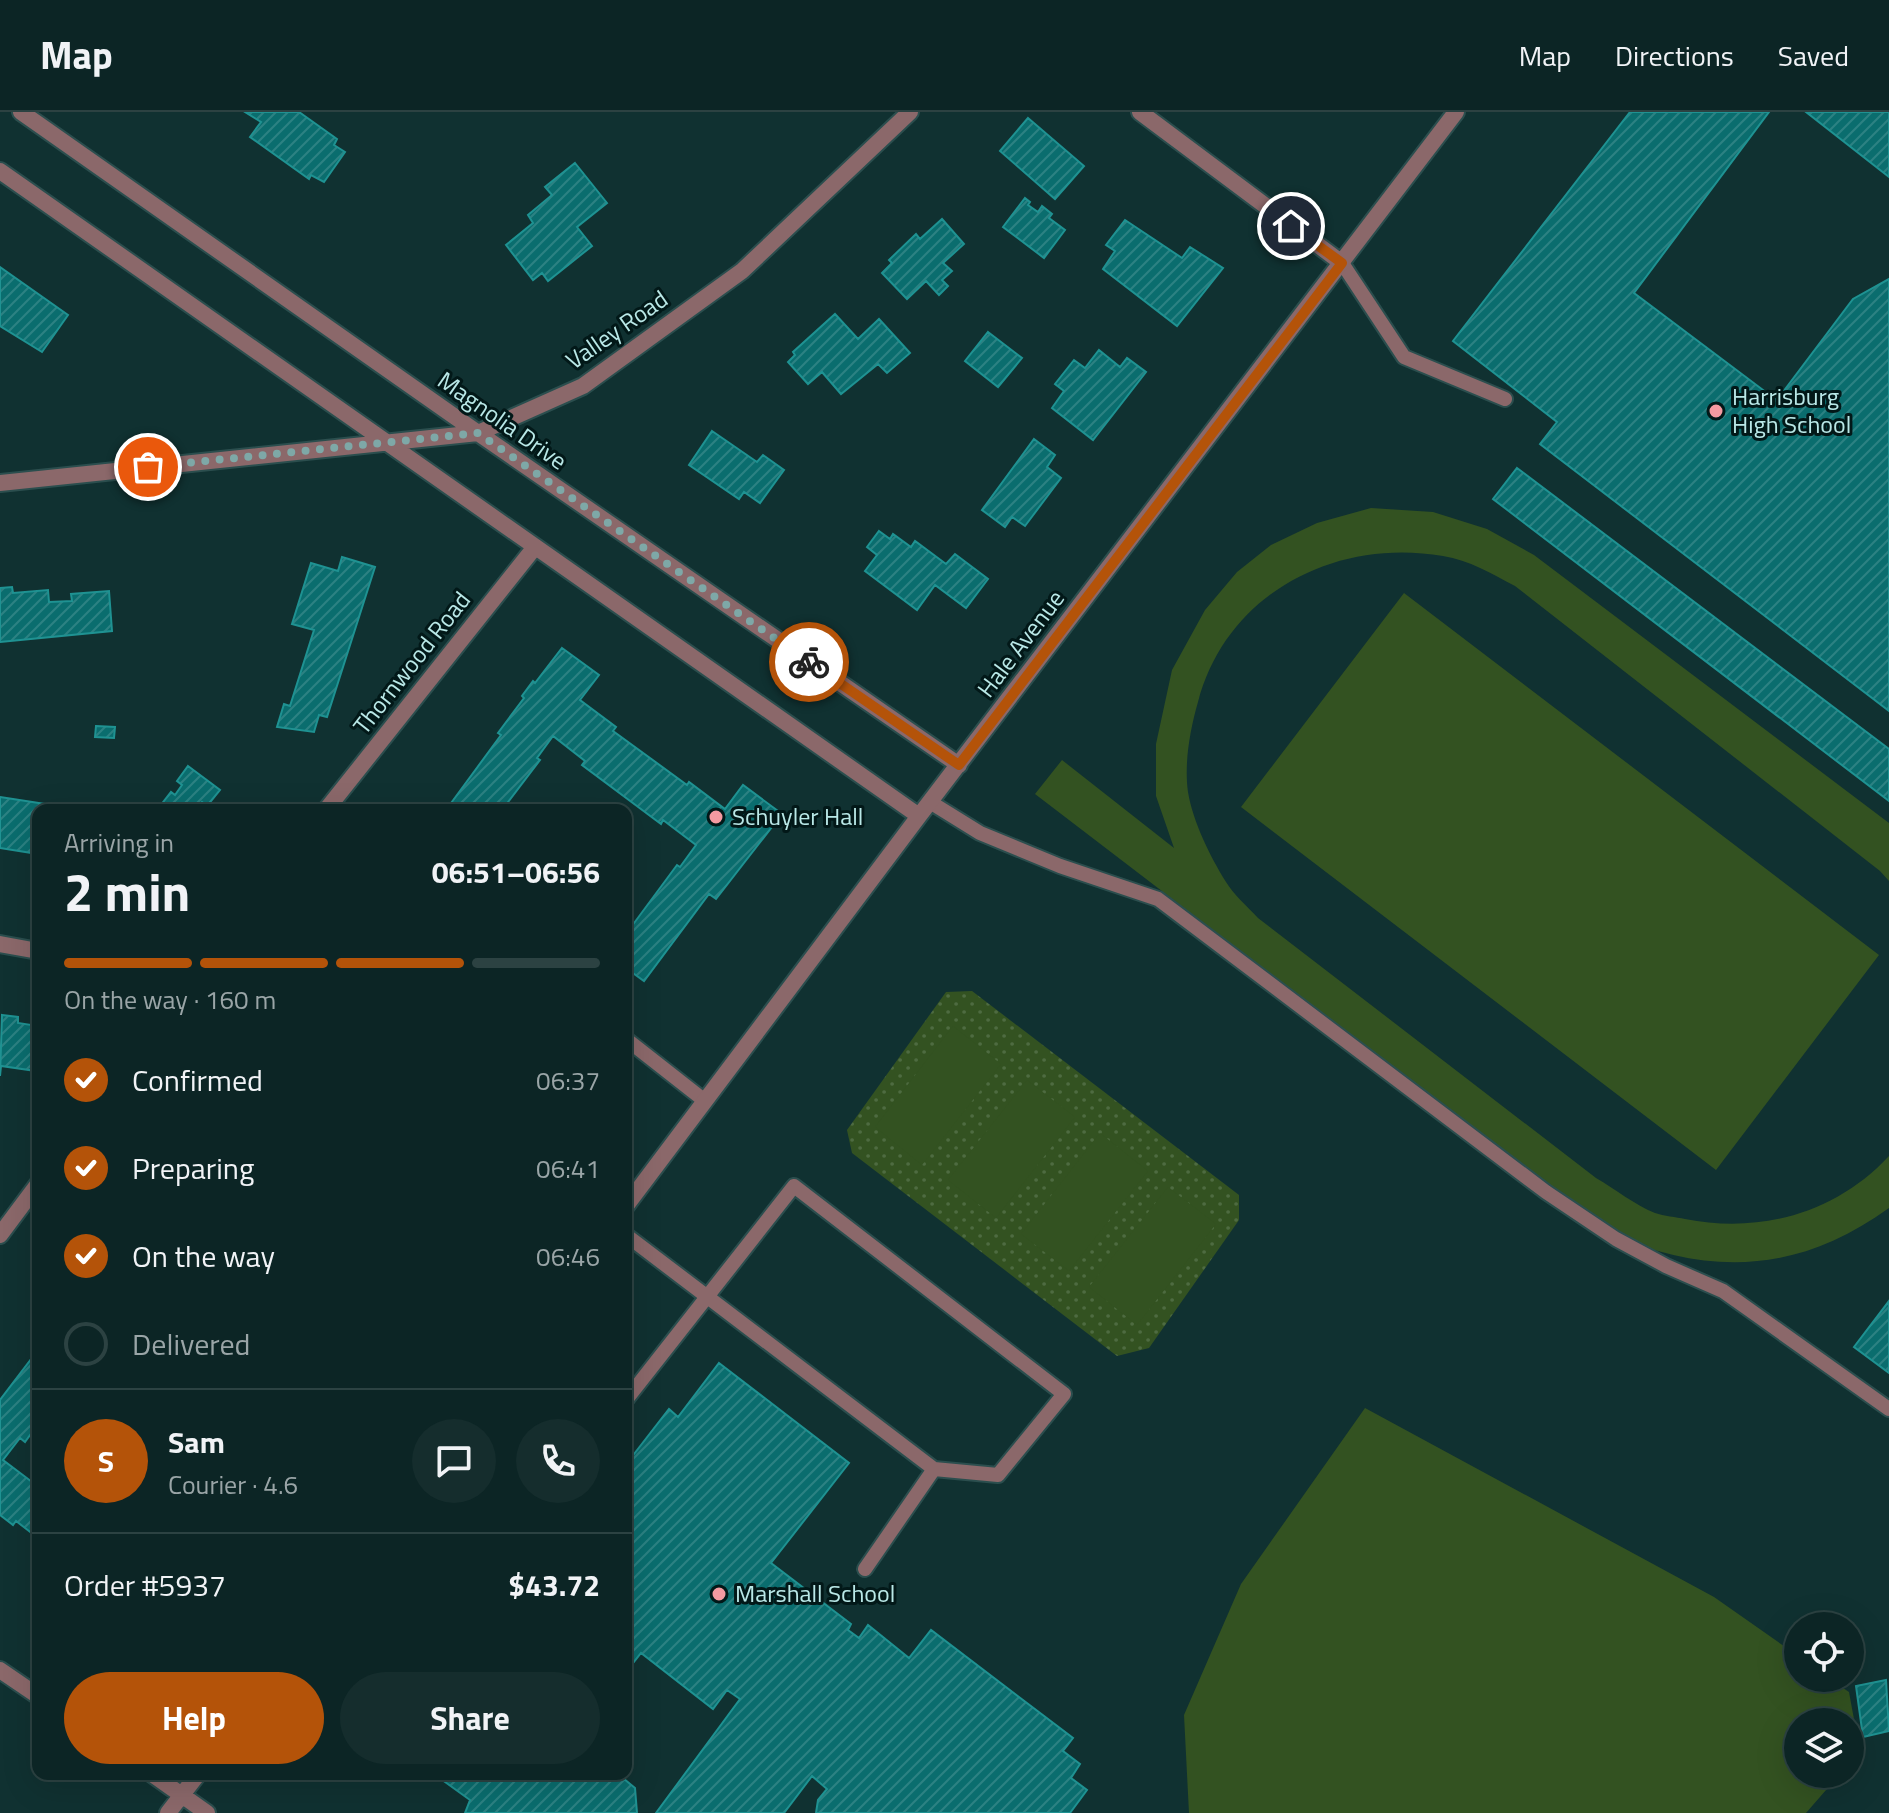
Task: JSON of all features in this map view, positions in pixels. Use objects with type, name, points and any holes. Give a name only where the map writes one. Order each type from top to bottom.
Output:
[{"type":"street","name":"Magnolia Drive","points":[[21,112],[959,765]]},
{"type":"street","name":"Valley Road","points":[[0,483],[478,433],[583,386],[742,271],[910,112]]},
{"type":"street","points":[[1140,112],[1342,263]]},
{"type":"street","name":"Hale Avenue","points":[[632,1198],[1456,112]]},
{"type":"street","points":[[0,171],[919,816]]},
{"type":"street","name":"Thornwood Road","points":[[331,804],[535,547]]},
{"type":"street","points":[[0,944],[32,950]]},
{"type":"street","points":[[0,1235],[32,1192]]},
{"type":"street","points":[[0,1670],[32,1692]]},
{"type":"street","points":[[161,1780],[207,1813]]},
{"type":"street","points":[[168,1813],[193,1780]]},
{"type":"lane","points":[[1342,263],[1404,357],[1505,399]]},
{"type":"lane","points":[[930,802],[980,833],[1060,866],[1158,899],[1546,1192],[1616,1239],[1666,1266],[1723,1291],[1889,1409]]},
{"type":"lane","points":[[632,1044],[705,1101]]},
{"type":"lane","points":[[632,1240],[706,1296],[934,1469],[998,1475],[1064,1394],[794,1186],[706,1296],[632,1392]]},
{"type":"lane","points":[[865,1569],[934,1469]]},
{"type":"green space","points":[[1371,508],[1433,512],[1487,529],[1534,555],[1889,823],[1889,881],[1515,586],[1462,561],[1403,552],[1363,556],[1325,565],[1290,581],[1259,603],[1233,631],[1212,664],[1192,724],[1187,781],[1198,827],[1229,887],[1258,918],[1596,1178],[1648,1210],[1713,1223],[1769,1221],[1821,1205],[1845,1192],[1889,1156],[1889,1208],[1822,1246],[1754,1262],[1719,1262],[1684,1257],[1610,1234],[1035,794],[1062,760],[1174,848],[1156,796],[1156,744],[1172,670],[1205,610],[1237,572],[1271,545],[1317,523]]},
{"type":"green space","points":[[1404,593],[1879,955],[1716,1170],[1241,807]]},
{"type":"green space","points":[[972,991],[1239,1195],[1239,1220],[1149,1348],[1117,1356],[852,1153],[847,1130],[946,992]]},
{"type":"green space","points":[[953,1026],[1001,1064],[922,1165],[875,1127]]},
{"type":"green space","points":[[1027,1080],[1075,1117],[996,1218],[948,1180]]},
{"type":"green space","points":[[1100,1133],[1148,1171],[1069,1271],[1021,1234]]},
{"type":"green space","points":[[1168,1187],[1216,1224],[1137,1325],[1089,1287]]},
{"type":"green space","points":[[1365,1408],[1714,1597],[1784,1646],[1784,1692],[1849,1692],[1852,1708],[1784,1708],[1784,1788],[1828,1788],[1806,1813],[1189,1813],[1184,1715],[1241,1584]]},
{"type":"building","points":[[245,112],[299,112],[337,139],[334,145],[345,152],[324,182],[311,175],[309,179],[250,137],[261,122]]},
{"type":"building","name":"Harrisburg High School","points":[[1630,112],[1769,112],[1634,293],[1775,399],[1853,299],[1889,279],[1889,711],[1540,444],[1557,422],[1453,341]]},
{"type":"building","points":[[1806,112],[1889,112],[1889,177]]},
{"type":"building","points":[[1028,118],[1084,166],[1055,199],[1000,151]]},
{"type":"building","points":[[575,163],[607,203],[577,227],[592,246],[548,281],[542,273],[533,280],[506,245],[533,223],[528,215],[552,195],[545,187]]},
{"type":"building","points":[[1025,198],[1030,202],[1028,205],[1038,212],[1042,206],[1052,214],[1049,218],[1065,230],[1044,258],[1003,227]]},
{"type":"building","points":[[942,219],[964,244],[943,263],[952,271],[942,280],[948,286],[939,295],[926,281],[907,299],[882,273],[892,263],[889,260],[916,234],[920,239]]},
{"type":"building","points":[[1125,220],[1182,258],[1190,247],[1223,268],[1177,326],[1103,269],[1115,251],[1106,245]]},
{"type":"building","points":[[0,267],[68,315],[42,352],[0,326]]},
{"type":"building","points":[[835,314],[858,339],[879,319],[910,353],[887,373],[878,364],[841,394],[822,372],[808,384],[788,362],[795,355],[793,352]]},
{"type":"building","points":[[988,332],[1022,358],[998,387],[965,361]]},
{"type":"building","points":[[1099,350],[1120,367],[1127,358],[1146,372],[1093,440],[1052,408],[1064,391],[1055,384],[1074,360],[1085,368]]},
{"type":"building","points":[[712,431],[757,462],[763,455],[784,470],[760,503],[744,492],[739,499],[689,465]]},
{"type":"building","points":[[1034,439],[1055,455],[1047,467],[1061,478],[1025,526],[1012,517],[1005,527],[982,510]]},
{"type":"building","points":[[1517,468],[1889,749],[1889,801],[1493,499]]},
{"type":"building","points":[[879,531],[890,539],[893,534],[911,547],[915,541],[946,564],[955,554],[988,579],[966,608],[935,585],[917,610],[865,571],[877,555],[867,547]]},
{"type":"building","points":[[342,557],[375,567],[327,717],[319,715],[314,732],[277,727],[284,704],[290,706],[314,630],[292,624],[311,563],[338,571]]},
{"type":"building","points":[[12,587],[13,593],[48,590],[49,602],[72,601],[71,594],[109,591],[112,631],[0,642],[0,588]]},
{"type":"building","name":"Schuyler Hall","points":[[562,648],[599,675],[580,700],[616,727],[613,731],[725,809],[743,785],[782,814],[716,899],[709,894],[644,981],[632,972],[632,926],[677,865],[680,867],[696,845],[663,820],[661,824],[582,765],[585,761],[553,736],[537,758],[540,760],[507,804],[450,804],[501,735],[498,733],[524,698],[522,696],[533,681],[535,683]]},
{"type":"building","points":[[96,726],[115,727],[114,738],[95,737]]},
{"type":"building","points":[[188,766],[220,790],[209,804],[162,804],[171,792],[175,795],[182,785],[177,781]]},
{"type":"building","points":[[0,797],[45,804],[32,804],[32,853],[0,848]]},
{"type":"building","points":[[2,1015],[18,1017],[18,1023],[32,1025],[32,1070],[1,1066],[0,1076]]},
{"type":"building","points":[[1889,1301],[1889,1373],[1854,1347]]},
{"type":"building","points":[[32,1358],[32,1432],[25,1442],[20,1438],[3,1460],[32,1482],[32,1533],[16,1521],[13,1525],[0,1515],[0,1400]]},
{"type":"building","name":"Marshall School","points":[[719,1363],[849,1463],[771,1563],[851,1624],[848,1630],[859,1638],[868,1625],[909,1658],[931,1630],[1073,1738],[1063,1751],[1080,1764],[1071,1778],[1087,1790],[1070,1813],[816,1813],[818,1800],[827,1789],[812,1776],[784,1813],[656,1813],[740,1699],[727,1690],[713,1709],[641,1653],[632,1664],[632,1453],[669,1409],[678,1417]]},
{"type":"building","points":[[1886,1680],[1889,1731],[1864,1737],[1864,1708],[1859,1708],[1857,1692],[1864,1692],[1864,1684]]},
{"type":"building","points":[[442,1780],[625,1780],[635,1788],[637,1813],[465,1813],[470,1800]]},
{"type":"way so far","points":[[148,467],[478,433],[809,662]]},
{"type":"place","name":"Harrisburg High School","points":[[1716,411]]},
{"type":"place","name":"Schuyler Hall","points":[[716,817]]},
{"type":"place","name":"Marshall School","points":[[719,1594]]},
{"type":"route","points":[[809,662],[959,765],[1342,263],[1291,226]]}]
